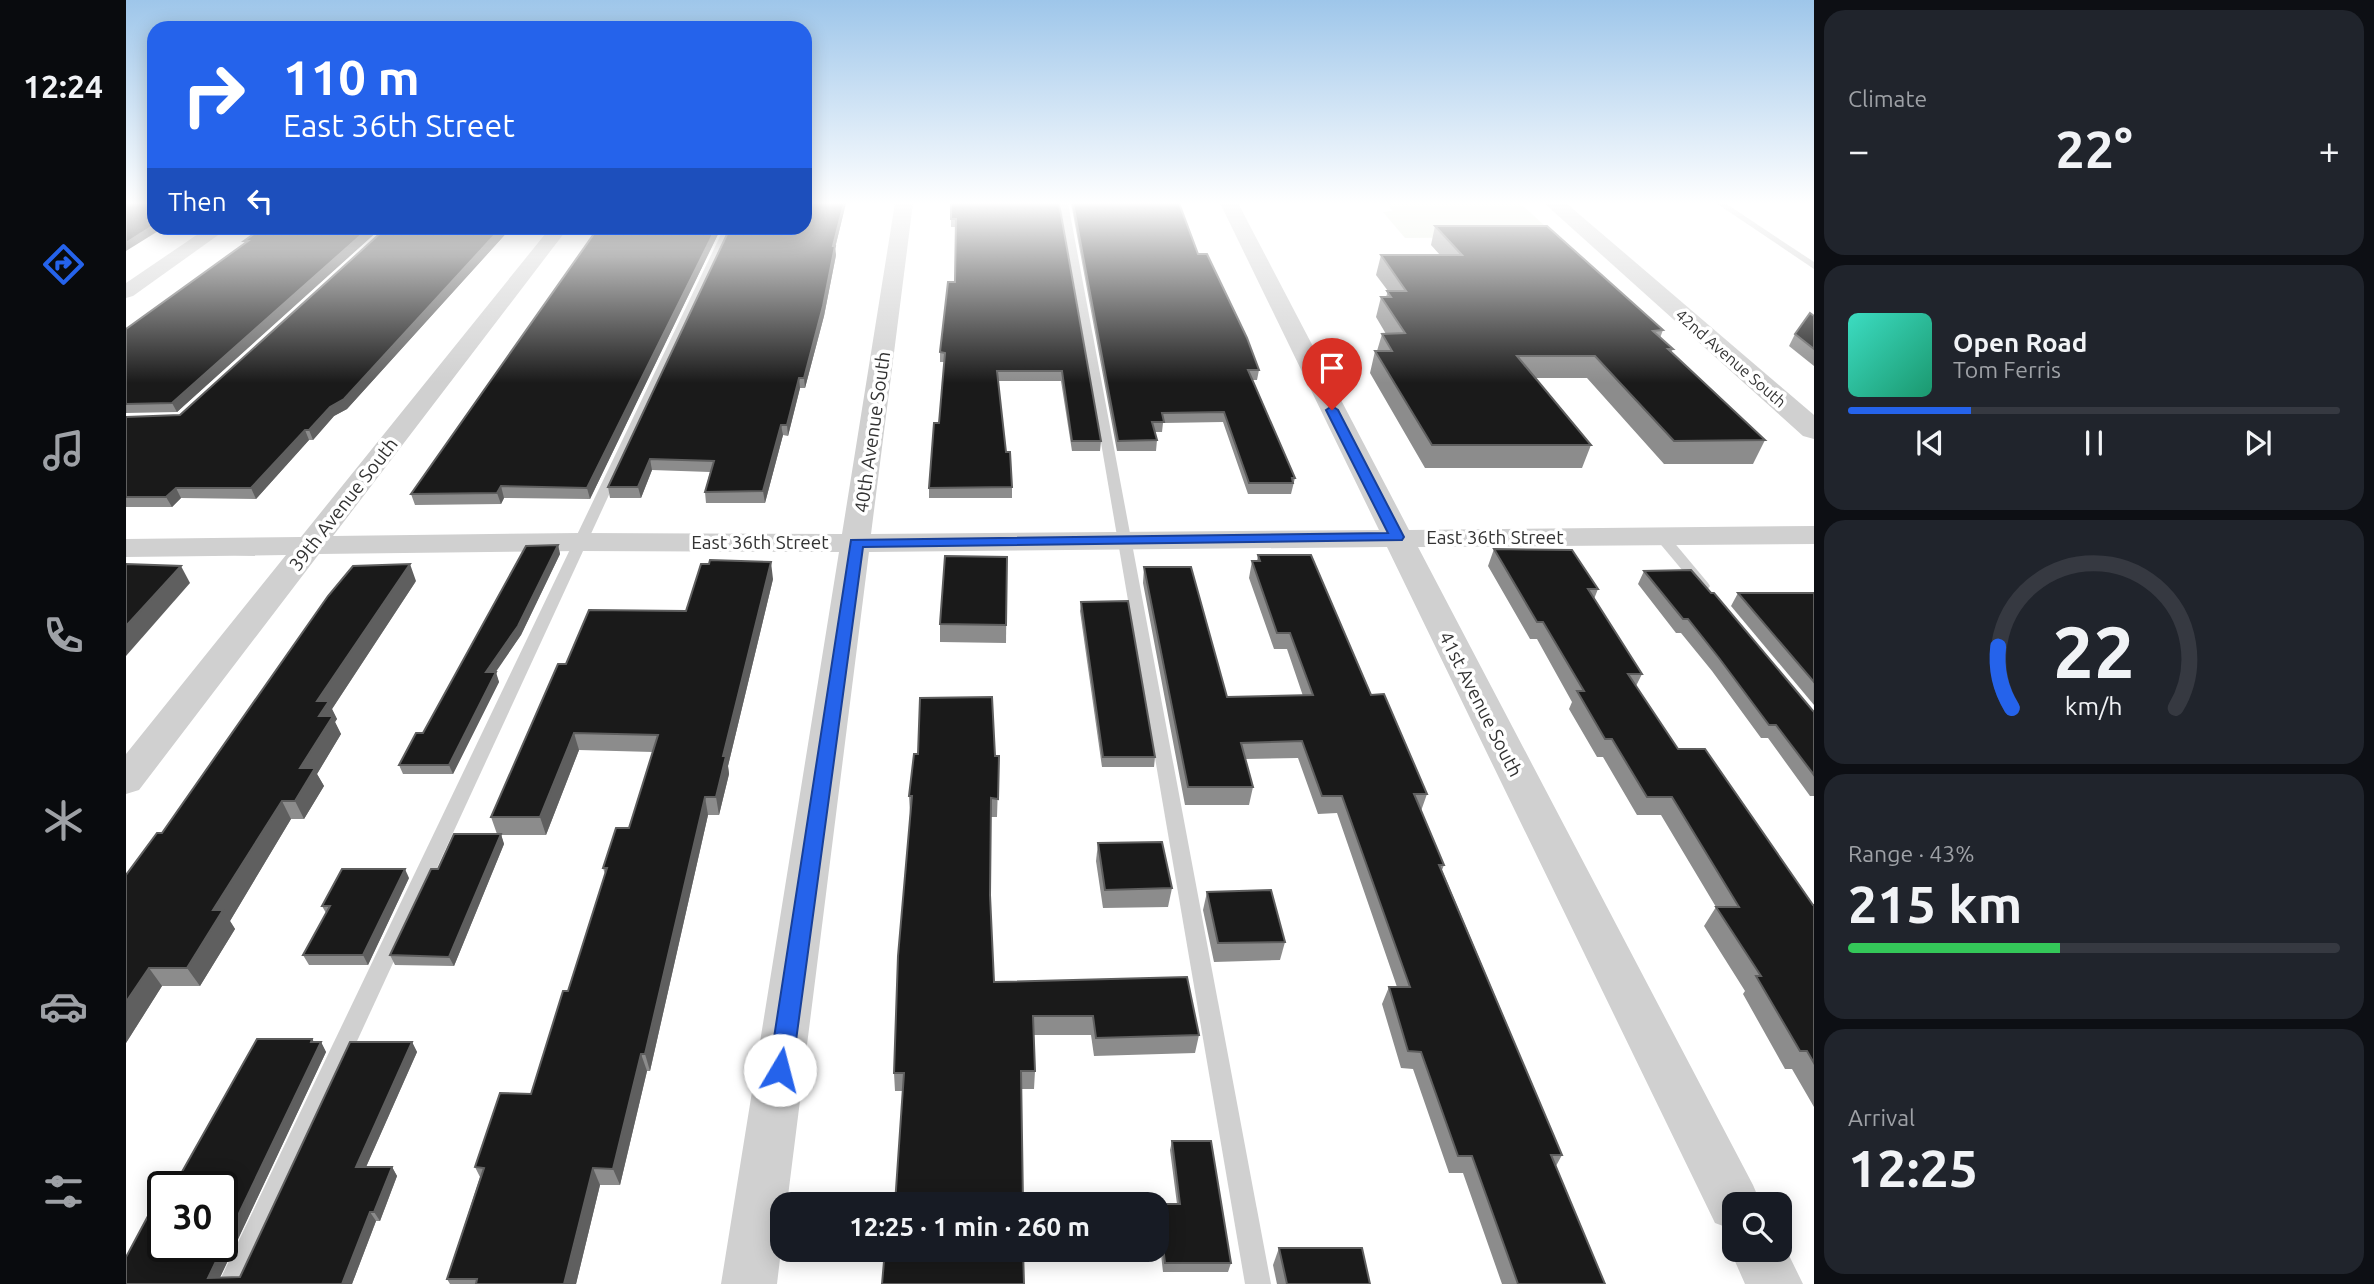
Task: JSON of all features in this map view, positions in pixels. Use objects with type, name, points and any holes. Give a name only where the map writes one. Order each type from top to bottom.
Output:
[{"type":"street","points":[[126,292],[168,263]]},
{"type":"street","name":"39th Avenue South","points":[[126,780],[532,263]]},
{"type":"street","name":"40th Avenue South","points":[[749,1284],[896,263]]},
{"type":"street","name":"41st Avenue South","points":[[1259,263],[1728,1192]]},
{"type":"street","name":"42nd Avenue South","points":[[1623,263],[1814,430]]},
{"type":"street","name":"East 36th Street","points":[[126,548],[580,542],[856,543],[1814,535]]},
{"type":"street","points":[[1763,1262],[1775,1284]]},
{"type":"lane","points":[[231,1284],[712,263]]},
{"type":"lane","points":[[1075,263],[1258,1284]]},
{"type":"lane","points":[[1662,537],[1716,602]]},
{"type":"building","points":[[218,263],[330,263],[172,403],[126,404],[126,329]]},
{"type":"building","points":[[348,263],[469,263],[344,399],[330,407],[309,430],[305,430],[251,488],[176,488],[166,497],[126,497],[126,417],[180,415]]},
{"type":"building","points":[[573,263],[699,263],[587,488],[501,486],[497,493],[411,494]]},
{"type":"building","points":[[714,263],[832,263],[804,378],[799,378],[787,425],[781,425],[763,491],[705,492],[714,461],[650,459],[638,487],[608,487]]},
{"type":"building","points":[[955,263],[1070,263],[1101,441],[1072,441],[1062,371],[997,371],[1006,452],[1010,452],[1012,487],[929,488],[934,423],[939,423],[945,353],[940,352],[948,282],[955,282]]},
{"type":"building","points":[[1084,263],[1211,263],[1259,370],[1248,370],[1295,478],[1292,478],[1293,483],[1249,483],[1224,412],[1162,413],[1164,422],[1152,422],[1157,440],[1118,441]]},
{"type":"building","points":[[1386,263],[1588,263],[1663,330],[1653,331],[1673,349],[1668,349],[1765,440],[1674,441],[1595,356],[1517,356],[1591,445],[1432,445],[1375,351],[1392,351],[1382,334],[1405,333],[1381,297],[1391,297],[1387,291],[1406,291]]},
{"type":"building","points":[[1810,313],[1814,316],[1814,349],[1795,334]]},
{"type":"building","points":[[558,545],[518,626],[486,672],[496,672],[449,765],[399,765],[416,733],[423,733],[526,546]]},
{"type":"building","points":[[1494,549],[1572,550],[1598,589],[1588,589],[1642,674],[1628,674],[1678,749],[1705,749],[1814,905],[1814,1063],[1807,1051],[1800,1051],[1756,976],[1761,976],[1716,907],[1739,907],[1672,797],[1647,797],[1612,739],[1605,739],[1577,691],[1584,691],[1543,622],[1537,622]]},
{"type":"building","points":[[1258,555],[1311,555],[1371,695],[1384,694],[1427,794],[1414,794],[1444,865],[1439,865],[1562,1155],[1551,1155],[1605,1284],[1518,1284],[1472,1156],[1458,1156],[1421,1052],[1408,1051],[1389,987],[1410,987],[1342,796],[1322,796],[1302,741],[1241,743],[1253,787],[1188,787],[1144,567],[1191,567],[1227,697],[1313,695],[1290,633],[1277,633],[1252,561],[1260,561]]},
{"type":"building","points":[[945,556],[1007,557],[1006,625],[940,624]]},
{"type":"building","points":[[710,560],[771,562],[723,756],[726,756],[716,797],[705,797],[645,1054],[641,1054],[613,1169],[593,1168],[564,1284],[476,1284],[477,1279],[447,1279],[484,1168],[475,1167],[500,1093],[531,1094],[563,991],[568,991],[607,868],[603,868],[616,828],[629,828],[658,735],[574,733],[540,817],[491,817],[558,664],[566,664],[589,610],[686,611],[701,564],[709,564]]},
{"type":"building","points":[[126,564],[181,566],[126,626]]},
{"type":"building","points":[[410,564],[317,701],[329,701],[319,716],[333,716],[300,768],[315,768],[295,801],[282,801],[213,910],[223,910],[187,968],[149,968],[126,1002],[126,875],[157,833],[162,833],[328,596],[353,566]]},
{"type":"building","points":[[1691,570],[1711,593],[1714,593],[1814,712],[1814,775],[1776,725],[1769,725],[1688,619],[1683,619],[1644,571]]},
{"type":"building","points":[[1738,593],[1814,593],[1814,682]]},
{"type":"building","points":[[1128,601],[1155,757],[1103,757],[1081,602]]},
{"type":"building","points":[[992,697],[995,756],[999,756],[998,799],[991,798],[990,895],[994,982],[1187,977],[1199,1035],[1096,1038],[1093,1016],[1033,1016],[1035,1071],[1021,1071],[1023,1192],[896,1192],[904,1073],[894,1073],[898,956],[912,796],[909,796],[914,754],[918,754],[920,698]]},
{"type":"building","points":[[454,834],[501,834],[449,957],[390,955],[431,869],[438,869]]},
{"type":"building","points":[[1162,842],[1172,888],[1105,890],[1098,843]]},
{"type":"building","points":[[342,869],[405,869],[363,955],[303,955],[330,906],[322,906]]},
{"type":"building","points":[[1271,890],[1285,942],[1218,943],[1207,892]]},
{"type":"building","points":[[257,1039],[312,1039],[311,1042],[321,1042],[238,1215],[238,1171],[182,1171]]},
{"type":"building","points":[[350,1042],[412,1042],[356,1167],[392,1167],[374,1212],[370,1212],[342,1284],[126,1284],[126,1257],[147,1218],[147,1262],[216,1262],[208,1278],[240,1277]]},
{"type":"building","points":[[1172,1141],[1211,1141],[1231,1263],[1165,1263],[1169,1262],[1169,1204],[1180,1204]]},
{"type":"building","points":[[1279,1248],[1362,1248],[1370,1284],[1287,1284]]},
{"type":"building","points":[[884,1262],[1023,1262],[1024,1284],[882,1284]]},
{"type":"route","points":[[780,1070],[856,543],[1397,537],[1332,410]]}]
